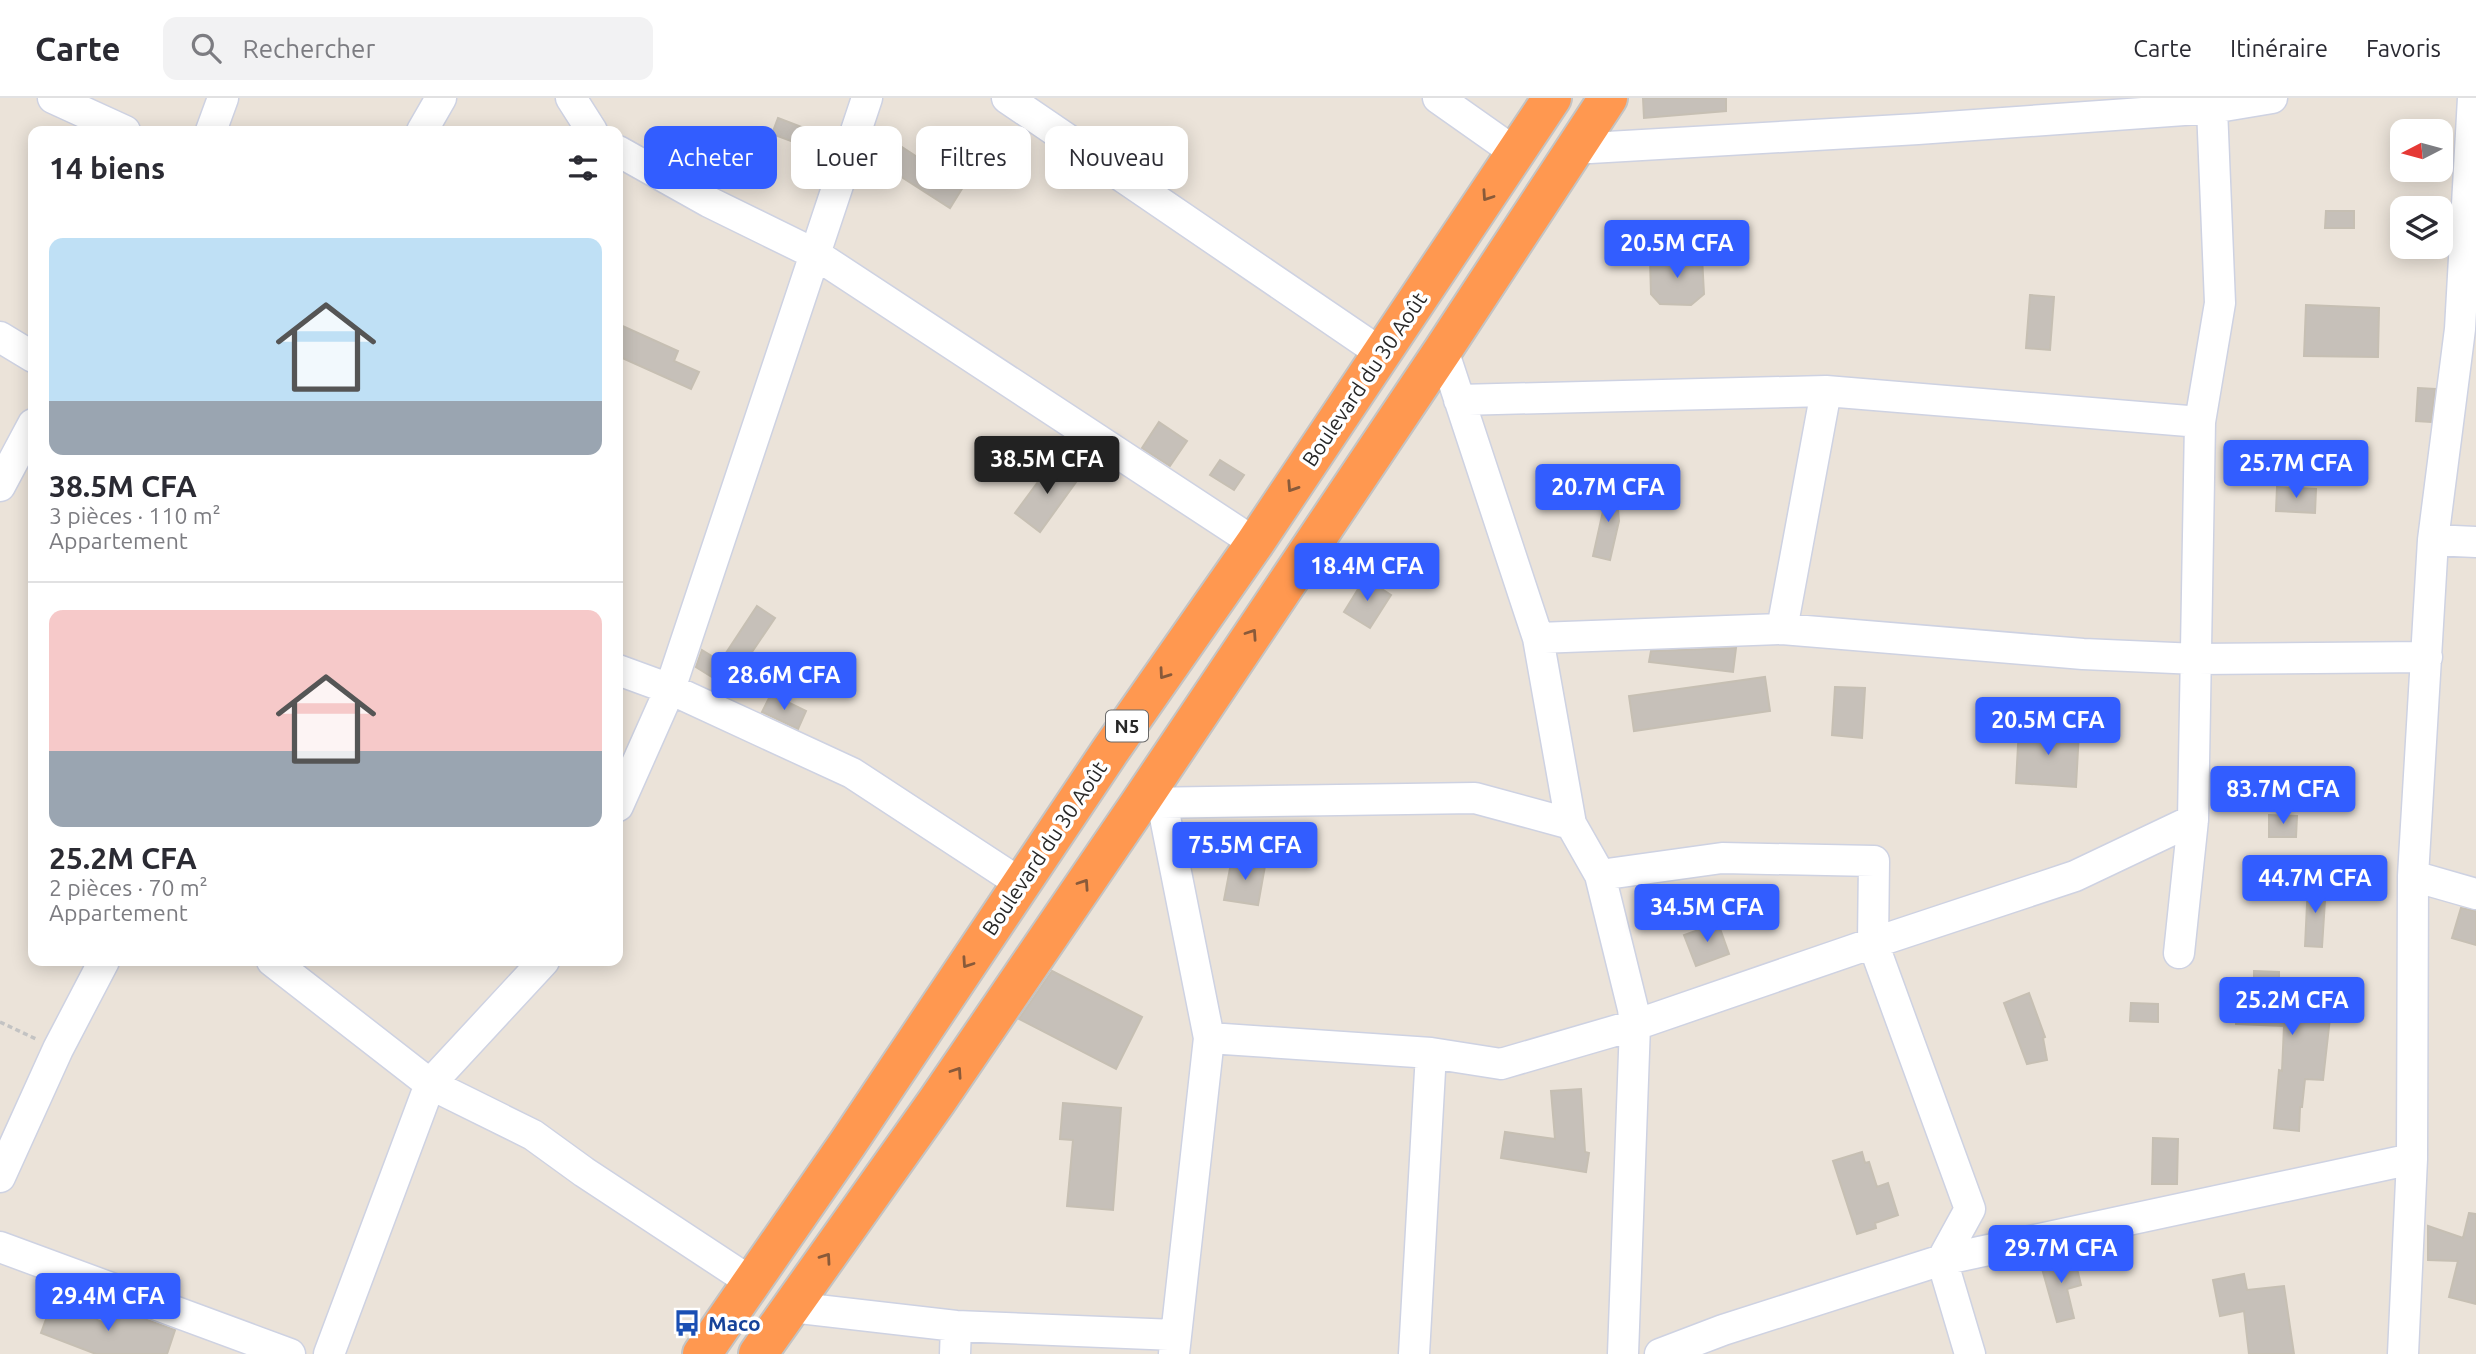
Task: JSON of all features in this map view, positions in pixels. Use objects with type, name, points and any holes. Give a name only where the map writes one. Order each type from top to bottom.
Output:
[{"type":"highway","name":"Boulevard du 30 Août","points":[[702,1354],[848,1143],[1020,883],[1255,543],[1552,98]]},
{"type":"highway","name":"N5","points":[[758,1354],[1151,803],[1608,98]]},
{"type":"street","points":[[53,98],[114,126]]},
{"type":"street","points":[[213,126],[223,98]]},
{"type":"street","points":[[425,126],[441,98]]},
{"type":"street","points":[[572,98],[589,126]]},
{"type":"street","points":[[623,795],[670,689],[867,98]]},
{"type":"street","points":[[1007,98],[1381,353]]},
{"type":"street","points":[[1438,98],[1516,153]]},
{"type":"street","points":[[1573,149],[1918,129],[2171,104],[2212,108],[2272,98]]},
{"type":"street","points":[[2403,1354],[2412,1159],[2413,876],[2432,540],[2460,329],[2473,98]]},
{"type":"street","points":[[2179,953],[2193,820],[2200,422],[2220,303],[2212,108]]},
{"type":"street","points":[[623,155],[709,202],[815,254],[1255,543]]},
{"type":"street","points":[[0,337],[28,354]]},
{"type":"street","points":[[1443,349],[1538,638],[1571,824],[1600,875],[1634,1025],[1623,1354]]},
{"type":"street","points":[[1459,400],[1826,391],[2200,422]]},
{"type":"street","points":[[1782,629],[1826,391]]},
{"type":"street","points":[[0,486],[28,433]]},
{"type":"street","points":[[2432,540],[2476,542]]},
{"type":"street","points":[[1538,638],[1782,629],[2083,654],[2197,659],[2427,657]]},
{"type":"street","points":[[623,672],[670,689],[852,773],[1020,883]]},
{"type":"street","points":[[792,1307],[956,1340],[1174,1344],[1209,1038],[1151,803],[1475,798],[1571,824]]},
{"type":"street","points":[[1209,1038],[1431,1053],[1501,1064],[1634,1025],[2075,876],[2193,820]]},
{"type":"street","points":[[1600,875],[1722,858],[1874,861],[1873,943],[1970,1209],[1942,1260],[1970,1354]]},
{"type":"street","points":[[2413,876],[2476,894]]},
{"type":"street","points":[[0,1177],[58,1049],[101,966]]},
{"type":"street","points":[[278,966],[430,1084],[533,1135],[584,1172],[751,1282]]},
{"type":"street","points":[[329,1354],[430,1084],[539,966]]},
{"type":"street","points":[[1414,1354],[1431,1053]]},
{"type":"street","points":[[1660,1354],[1726,1342],[1942,1260],[2412,1159]]},
{"type":"street","points":[[0,1247],[290,1354]]},
{"type":"path","points":[[0,1022],[58,1049]]},
{"type":"building","points":[[1643,98],[1726,98],[1726,111],[1644,118]]},
{"type":"building","points":[[778,118],[799,126],[791,126],[791,141],[777,136],[775,126]]},
{"type":"building","points":[[902,147],[916,156],[916,186],[902,177]]},
{"type":"building","points":[[920,189],[962,189],[950,208]]},
{"type":"building","points":[[2326,211],[2354,211],[2354,228],[2325,228]]},
{"type":"building","points":[[1702,257],[1704,294],[1691,305],[1660,304],[1651,294],[1650,259]]},
{"type":"building","points":[[2030,295],[2054,297],[2050,350],[2026,348]]},
{"type":"building","points":[[2306,305],[2379,308],[2378,357],[2304,356]]},
{"type":"building","points":[[623,326],[678,351],[674,361],[699,372],[691,389],[623,358]]},
{"type":"building","points":[[2418,388],[2435,389],[2431,422],[2416,421]]},
{"type":"building","points":[[1159,422],[1187,441],[1170,466],[1142,448]]},
{"type":"building","points":[[1055,459],[1079,478],[1040,532],[1015,513]]},
{"type":"building","points":[[1220,460],[1244,475],[1234,490],[1210,475]]},
{"type":"building","points":[[1611,475],[1615,475],[1619,521],[1610,560],[1593,556]]},
{"type":"building","points":[[2277,487],[2316,489],[2315,513],[2276,511]]},
{"type":"building","points":[[1365,578],[1391,595],[1370,628],[1344,612]]},
{"type":"building","points":[[757,606],[775,618],[739,671],[722,659]]},
{"type":"building","points":[[1736,648],[1733,672],[1649,662],[1651,651]]},
{"type":"building","points":[[702,650],[733,669],[723,684],[696,667]]},
{"type":"building","points":[[1765,677],[1770,711],[1634,731],[1629,696]]},
{"type":"building","points":[[1835,687],[1865,688],[1862,738],[1832,735]]},
{"type":"building","points":[[771,694],[806,711],[798,729],[762,712]]},
{"type":"building","points":[[2019,727],[2079,731],[2076,787],[2016,783]]},
{"type":"building","points":[[2269,815],[2297,816],[2296,837],[2269,837]]},
{"type":"building","points":[[1232,858],[1265,866],[1258,905],[1224,900]]},
{"type":"building","points":[[2308,884],[2326,885],[2322,947],[2305,946]]},
{"type":"building","points":[[2461,908],[2476,911],[2476,945],[2452,938]]},
{"type":"building","points":[[1718,923],[1729,954],[1696,966],[1684,935]]},
{"type":"building","points":[[1052,971],[1142,1017],[1116,1069],[1019,1019]]},
{"type":"building","points":[[2254,971],[2279,972],[2279,980],[2293,980],[2293,989],[2333,991],[2323,1080],[2305,1079],[2299,1131],[2274,1128],[2279,1070],[2282,1071],[2284,1026],[2236,1024],[2236,1007],[2254,1008]]},
{"type":"building","points":[[2029,993],[2045,1037],[2047,1060],[2027,1064],[2004,1003]]},
{"type":"building","points":[[2131,1003],[2158,1004],[2158,1022],[2130,1021]]},
{"type":"building","points":[[1581,1089],[1585,1152],[1589,1153],[1586,1172],[1501,1158],[1505,1132],[1555,1139],[1551,1091]]},
{"type":"building","points":[[1063,1103],[1121,1108],[1113,1210],[1067,1206],[1073,1140],[1060,1139]]},
{"type":"building","points":[[2153,1138],[2178,1139],[2177,1184],[2152,1184]]},
{"type":"building","points":[[1862,1152],[1865,1163],[1869,1162],[1877,1187],[1888,1183],[1898,1215],[1875,1223],[1876,1228],[1857,1234],[1833,1161]]},
{"type":"building","points":[[2469,1213],[2476,1214],[2476,1304],[2449,1297],[2458,1261],[2428,1260],[2428,1226],[2463,1238]]},
{"type":"building","points":[[2074,1256],[2081,1285],[2067,1289],[2074,1318],[2057,1322],[2041,1265]]},
{"type":"building","points":[[2244,1274],[2247,1290],[2284,1286],[2294,1354],[2249,1354],[2244,1311],[2220,1316],[2213,1280]]},
{"type":"building","points":[[52,1303],[113,1326],[120,1310],[175,1330],[167,1354],[96,1354],[41,1333]]},
{"type":"place","name":"Maco","points":[[687,1323]]}]
